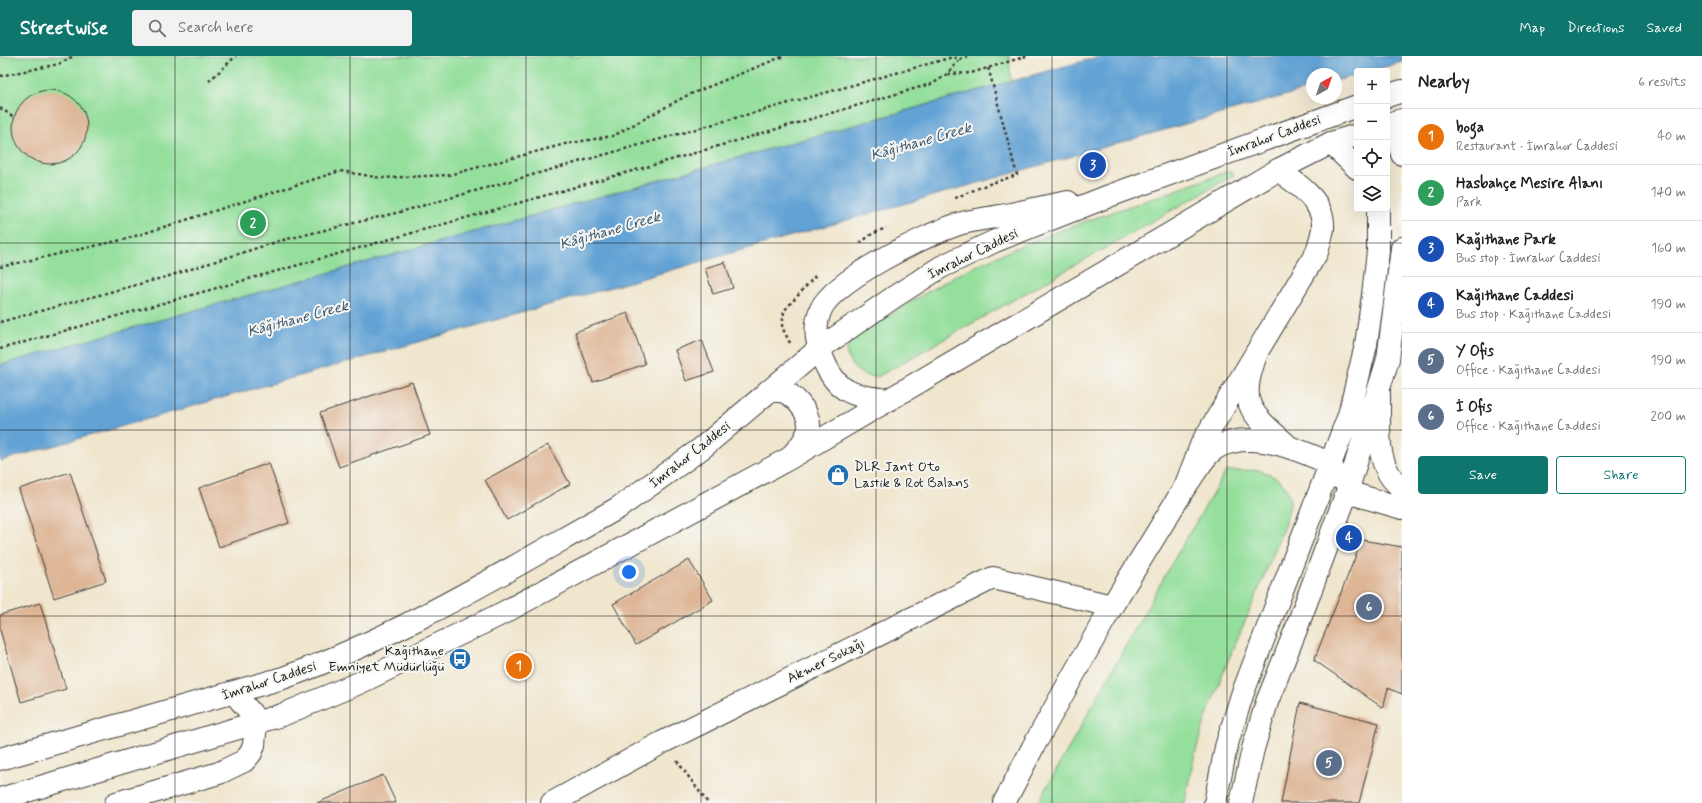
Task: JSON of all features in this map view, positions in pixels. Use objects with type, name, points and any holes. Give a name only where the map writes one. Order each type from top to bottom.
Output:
[{"type":"main road","points":[[1390,95],[1402,91]]},
{"type":"main road","name":"İmrahor Caddesi","points":[[0,759],[283,678],[324,664],[394,632],[618,508],[702,448],[818,349],[894,296],[942,267],[995,241],[1109,196],[1354,107]]},
{"type":"main road","points":[[1391,123],[1402,154]]},
{"type":"main road","name":"İmrahor Caddesi","points":[[0,799],[256,723],[322,700],[501,614],[790,458],[1278,170],[1331,143],[1354,135]]},
{"type":"main road","points":[[1331,143],[1354,165]]},
{"type":"main road","points":[[1185,487],[1202,443],[1317,252],[1323,227],[1321,213],[1316,202],[1303,189],[1278,170]]},
{"type":"main road","points":[[889,400],[856,395],[841,388],[832,380],[818,349],[817,336],[818,322],[822,308],[838,288],[886,258],[922,238],[957,224],[1040,207],[1109,196]]},
{"type":"main road","points":[[1215,803],[1226,747],[1242,695],[1349,415],[1366,345],[1378,251],[1378,212]]},
{"type":"main road","points":[[1241,803],[1253,749],[1267,702],[1297,627],[1347,492],[1379,390],[1388,359],[1402,257]]},
{"type":"main road","points":[[1257,352],[1248,376],[1246,390],[1251,409],[1268,428],[1287,445]]},
{"type":"main road","points":[[1379,390],[1380,454],[1386,469],[1395,483],[1402,488]]},
{"type":"main road","points":[[768,391],[782,391],[791,396],[801,406],[809,424],[805,439],[790,458]]},
{"type":"main road","points":[[1003,799],[1112,606],[1185,487],[1208,455],[1219,446],[1235,442],[1256,440],[1287,445],[1331,464],[1336,476],[1347,492],[1402,508]]},
{"type":"main road","name":"Akmer Sokağı","points":[[552,803],[663,742],[994,578],[1112,606]]},
{"type":"main road","points":[[116,803],[219,773],[244,761],[251,753],[254,745],[256,723],[251,713],[234,693]]},
{"type":"path","points":[[0,76],[59,64],[73,56]]},
{"type":"path","points":[[209,81],[236,56]]},
{"type":"path","points":[[0,267],[126,238],[340,171],[381,178],[449,175],[565,144],[614,136],[686,96],[784,56]]},
{"type":"path","points":[[0,322],[169,276],[279,241],[400,212],[953,58],[960,59],[971,56]]},
{"type":"path","points":[[947,74],[971,73],[1027,56]]},
{"type":"path","points":[[0,349],[657,164],[934,83],[947,74],[960,59]]},
{"type":"path","points":[[986,185],[1017,175],[988,67]]},
{"type":"path","points":[[0,108],[14,117]]},
{"type":"path","points":[[663,742],[708,803]]},
{"type":"green space","points":[[0,56],[1009,56],[1011,81],[0,365]]},
{"type":"green space","points":[[1231,170],[1234,175],[879,376],[867,376],[852,366],[849,361],[847,349],[856,338],[921,296],[965,271],[1053,233]]},
{"type":"green space","points":[[1259,470],[1280,481],[1284,485],[1289,495],[1290,507],[1261,584],[1216,691],[1206,719],[1190,774],[1185,803],[1038,803],[1172,563],[1226,471]]},
{"type":"water","name":"Kâğıthane Creek","points":[[1101,56],[1402,56],[1402,62],[1381,68],[1354,68],[1354,76],[1342,79],[1342,68],[1306,68],[1306,90],[0,461],[0,365]]},
{"type":"building","points":[[43,90],[57,90],[71,96],[81,106],[87,120],[87,134],[81,148],[71,158],[57,164],[43,164],[29,158],[19,148],[13,134],[13,120],[19,106],[29,96]]},
{"type":"building","points":[[725,262],[733,288],[713,294],[705,268]]},
{"type":"building","points":[[628,313],[645,364],[593,382],[575,332]]},
{"type":"building","points":[[702,340],[714,372],[686,381],[675,350]]},
{"type":"building","points":[[412,382],[430,435],[339,467],[320,413]]},
{"type":"building","points":[[548,445],[570,484],[507,520],[485,480]]},
{"type":"building","points":[[269,463],[289,523],[219,547],[199,488]]},
{"type":"building","points":[[70,472],[106,581],[54,598],[19,489]]},
{"type":"building","points":[[1362,540],[1402,547],[1402,694],[1388,688],[1383,708],[1314,660]]},
{"type":"building","points":[[689,560],[713,600],[636,645],[613,604]]},
{"type":"building","points":[[40,603],[66,689],[21,702],[0,630],[0,615]]},
{"type":"building","points":[[1300,703],[1379,723],[1359,803],[1281,803]]},
{"type":"building","points":[[383,775],[396,803],[317,803]]},
{"type":"place","name":"Kağıthane Park","points":[[1093,165]]},
{"type":"place","name":"Hasbahçe Mesire Alanı","points":[[253,223]]},
{"type":"place","name":"DLR Jant Oto Lastik & Rot Balans","points":[[838,475]]},
{"type":"place","name":"Kağıthane Caddesi","points":[[1349,538]]},
{"type":"place","name":"İ Ofis","points":[[1369,607]]},
{"type":"place","name":"Kağıthane Emniyet Müdürlüğü","points":[[460,659]]},
{"type":"place","name":"boga","points":[[519,666]]},
{"type":"place","name":"Y Ofis","points":[[1329,763]]}]
